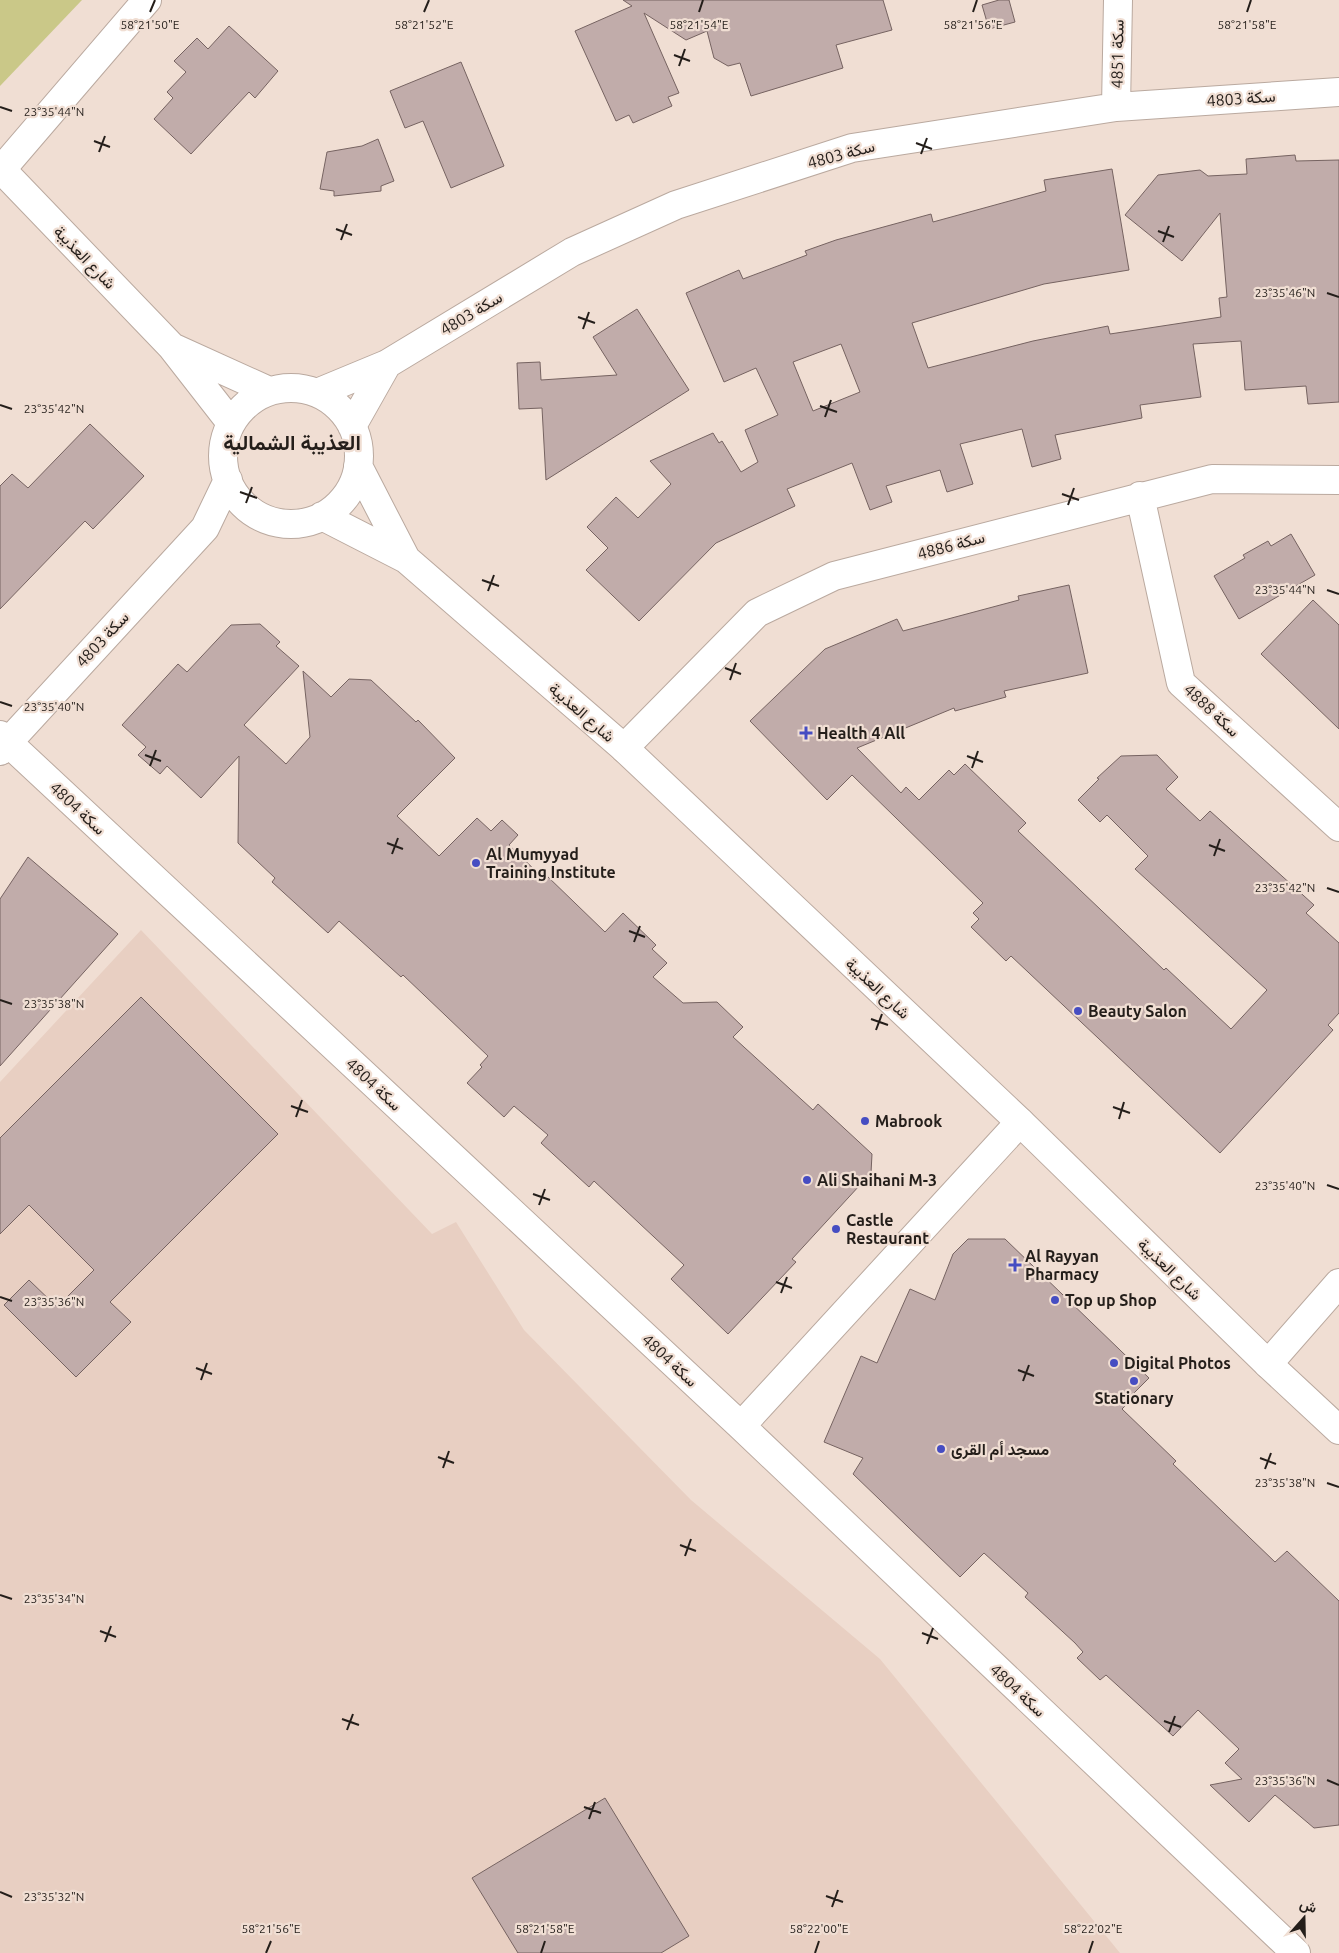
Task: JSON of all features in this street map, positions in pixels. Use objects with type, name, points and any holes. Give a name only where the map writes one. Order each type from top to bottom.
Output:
[{"type":"street","points":[[1,169],[147,0]]},
{"type":"street","name":"سكة 4851","points":[[1116,107],[1118,0]]},
{"type":"street","name":"سكة 4803","points":[[317,393],[387,364],[572,252],[676,205],[852,148],[1116,107],[1339,92]]},
{"type":"street","name":"شارع العذيبة","points":[[1,169],[171,346],[231,423]]},
{"type":"street","name":"شارع العذيبة","points":[[171,346],[269,391]]},
{"type":"street","name":"سكة 4803","points":[[352,426],[387,364]]},
{"type":"street","points":[[301,388],[317,393],[331,401],[343,412],[352,426],[358,446],[358,466],[354,482],[346,496],[335,508],[322,516],[304,522],[286,524],[268,520],[242,503],[228,480],[223,461],[223,451],[224,442],[231,423],[246,404],[269,391],[301,388]]},
{"type":"street","name":"شارع العذيبة","points":[[358,466],[406,559]]},
{"type":"street","name":"سكة 4886","points":[[624,748],[757,613],[834,576],[1212,479],[1339,480]]},
{"type":"street","name":"سكة 4803","points":[[2,743],[205,528],[228,480]]},
{"type":"street","name":"سكة 4888","points":[[1140,496],[1182,683],[1339,827]]},
{"type":"street","name":"سكة 4803","points":[[205,528],[252,511]]},
{"type":"street","name":"شارع العذيبة","points":[[322,516],[406,559],[624,748],[1020,1122],[1268,1364],[1339,1430]]},
{"type":"street","name":"سكة 4804","points":[[2,743],[741,1426],[1296,1953]]},
{"type":"street","points":[[741,1426],[1020,1122]]},
{"type":"street","points":[[1268,1364],[1339,1283]]},
{"type":"shaded area","points":[[0,0],[82,0],[0,86]]},
{"type":"shaded area","points":[[141,930],[432,1234],[456,1222],[524,1330],[691,1500],[880,1659],[1120,1953],[0,1953],[0,1082]]},
{"type":"building","points":[[623,0],[883,0],[892,30],[836,45],[843,68],[751,96],[740,63],[728,66],[714,58],[707,31],[686,40],[644,13],[679,93],[668,97],[672,106],[633,123],[629,115],[616,121],[575,31],[632,6]]},
{"type":"building","points":[[999,0],[1009,0],[1015,22],[989,29],[982,5]]},
{"type":"building","points":[[229,26],[278,71],[255,98],[249,92],[191,154],[154,119],[173,98],[167,92],[186,72],[174,61],[197,38],[208,49]]},
{"type":"building","points":[[461,62],[504,166],[451,188],[423,121],[405,128],[390,91]]},
{"type":"building","points":[[378,139],[394,181],[381,186],[381,191],[334,196],[334,191],[320,189],[327,152],[362,146]]},
{"type":"building","points":[[1295,155],[1296,161],[1339,160],[1339,402],[1308,404],[1306,386],[1245,390],[1241,341],[1193,344],[1201,397],[1140,405],[1142,418],[1055,435],[1061,459],[1032,467],[1022,429],[960,444],[973,484],[947,492],[940,470],[886,486],[892,502],[870,510],[852,463],[787,489],[795,506],[716,543],[639,621],[586,570],[608,548],[587,527],[616,497],[638,518],[671,484],[650,461],[713,433],[719,443],[722,441],[741,472],[758,462],[745,430],[778,415],[756,368],[724,382],[686,293],[739,270],[743,279],[807,255],[805,251],[836,240],[931,214],[933,222],[1046,191],[1044,180],[1112,169],[1129,270],[1044,284],[912,323],[928,368],[1033,341],[1108,326],[1110,334],[1221,317],[1219,298],[1227,297],[1220,213],[1182,261],[1125,215],[1158,175],[1200,170],[1208,176],[1247,174],[1246,159]],"holes":[[[841,344],[860,392],[813,411],[793,362]]]},
{"type":"building","points":[[637,309],[689,390],[546,480],[542,408],[519,409],[517,363],[540,362],[541,380],[617,375],[593,337]]},
{"type":"building","points":[[90,424],[144,476],[93,529],[85,521],[0,609],[0,486],[12,474],[28,488]]},
{"type":"building","points":[[1291,534],[1315,575],[1239,619],[1214,576],[1245,558],[1243,555],[1268,541],[1271,546]]},
{"type":"building","points":[[1069,585],[1088,673],[1004,691],[1006,697],[955,711],[954,708],[857,748],[901,793],[906,787],[919,800],[949,770],[954,775],[965,764],[1026,823],[1018,831],[1164,970],[1166,968],[1231,1029],[1267,990],[1135,869],[1148,856],[1107,815],[1100,822],[1078,800],[1099,779],[1097,778],[1121,756],[1157,755],[1178,777],[1166,789],[1200,821],[1210,811],[1314,905],[1306,913],[1339,943],[1339,1013],[1328,1025],[1333,1030],[1220,1153],[1011,956],[1006,961],[971,927],[979,919],[973,913],[983,903],[852,775],[827,800],[750,721],[825,649],[897,619],[903,631],[1019,600],[1018,596]]},
{"type":"building","points":[[1313,600],[1339,625],[1339,729],[1261,654]]},
{"type":"building","points":[[260,624],[280,642],[276,646],[299,666],[244,725],[286,764],[310,737],[303,671],[331,697],[349,679],[371,680],[416,722],[418,720],[455,758],[397,816],[439,856],[477,818],[491,831],[502,820],[518,835],[509,845],[543,878],[546,875],[605,932],[623,913],[656,945],[652,949],[667,963],[653,977],[683,1003],[717,1002],[743,1027],[733,1037],[813,1110],[818,1104],[872,1154],[871,1173],[792,1259],[796,1262],[728,1334],[671,1279],[684,1265],[594,1181],[589,1187],[541,1143],[548,1135],[514,1106],[504,1117],[467,1083],[482,1067],[480,1065],[488,1056],[403,975],[401,977],[339,921],[328,933],[272,882],[275,878],[238,843],[239,756],[201,798],[167,766],[160,774],[138,755],[146,747],[122,725],[178,664],[187,672],[231,625]]},
{"type":"building","points":[[28,857],[118,934],[0,1066],[0,899]]},
{"type":"building","points":[[141,997],[278,1134],[110,1302],[131,1322],[76,1377],[4,1305],[29,1280],[57,1307],[94,1270],[29,1205],[0,1234],[0,1138]]},
{"type":"building","points":[[968,1239],[1005,1239],[1149,1378],[1129,1398],[1131,1400],[1122,1409],[1176,1461],[1173,1464],[1275,1562],[1287,1551],[1339,1601],[1339,1825],[1314,1828],[1275,1795],[1249,1822],[1210,1785],[1242,1779],[1225,1763],[1239,1749],[1198,1710],[1173,1736],[1106,1675],[1100,1680],[1077,1658],[1083,1652],[1025,1597],[1028,1593],[984,1553],[960,1577],[853,1474],[863,1458],[824,1442],[861,1356],[877,1363],[910,1289],[935,1300],[953,1254]]},
{"type":"building","points":[[605,1798],[689,1936],[661,1953],[518,1953],[472,1878]]},
{"type":"place","name":"Health 4 All","points":[[806,733]]},
{"type":"place","name":"Al Mumyyad Training Institute","points":[[476,863]]},
{"type":"place","name":"Beauty Salon","points":[[1078,1011]]},
{"type":"place","name":"Mabrook","points":[[865,1121]]},
{"type":"place","name":"Ali Shaihani M-3","points":[[807,1180]]},
{"type":"place","name":"Castle Restaurant","points":[[836,1229]]},
{"type":"place","name":"Al Rayyan Pharmacy","points":[[1015,1265]]},
{"type":"place","name":"Top up Shop","points":[[1055,1300]]},
{"type":"place","name":"Digital Photos","points":[[1114,1363]]},
{"type":"place","name":"Stationary","points":[[1134,1381]]},
{"type":"place","name":"مسجد أم القرى","points":[[941,1449]]},
{"type":"district","name":"العذيبة الشمالية","points":[[292,443]]}]
